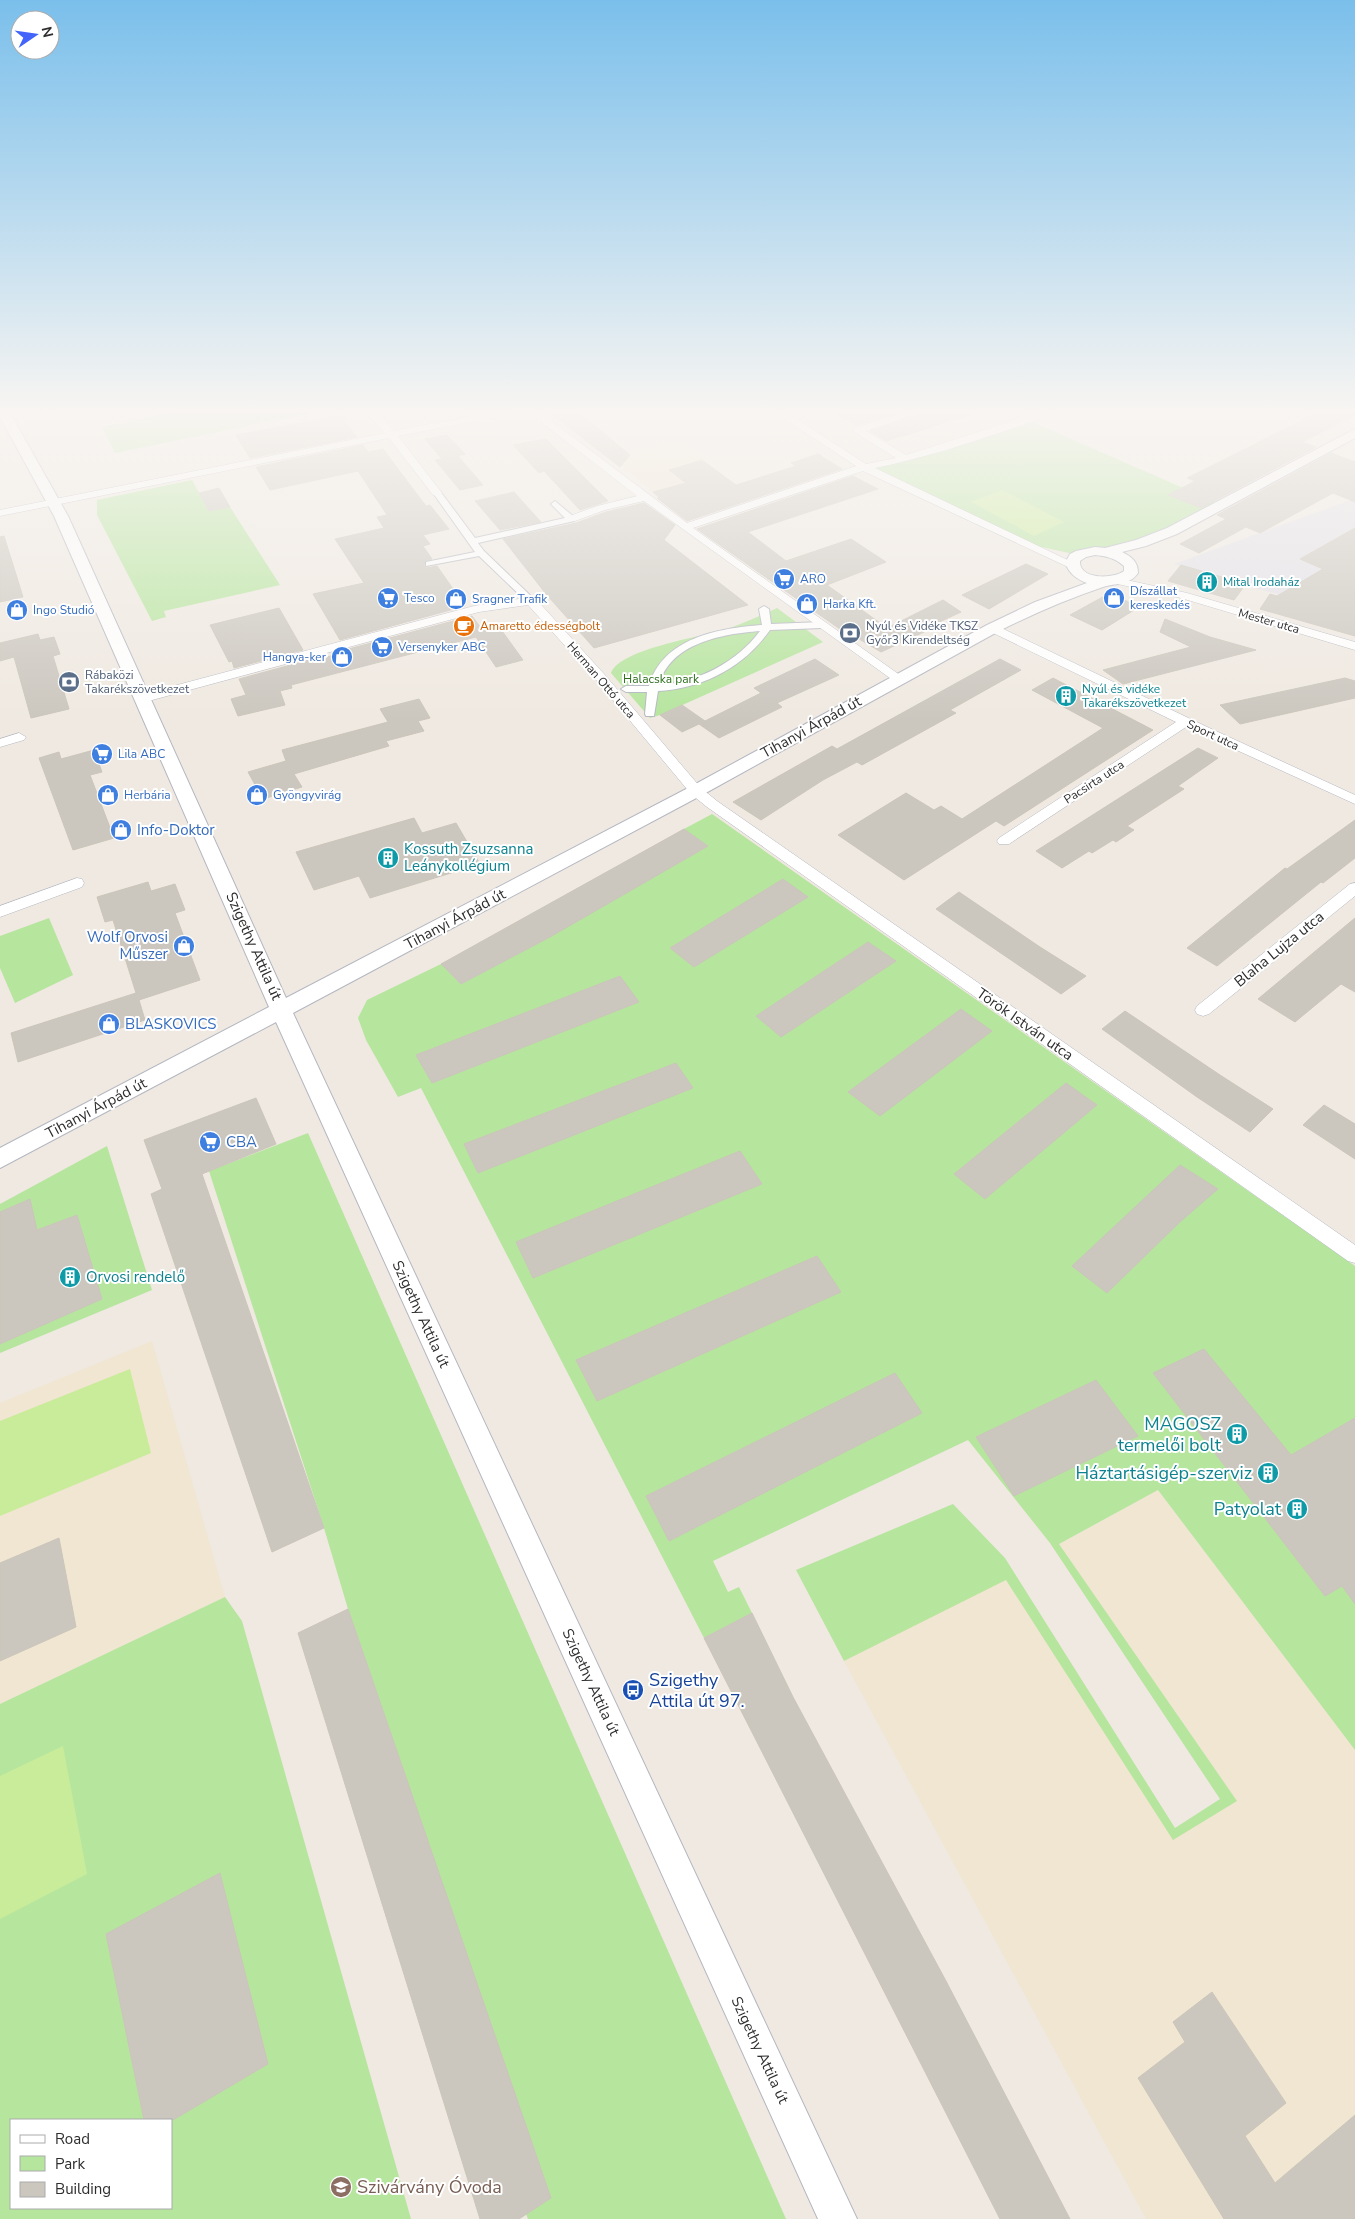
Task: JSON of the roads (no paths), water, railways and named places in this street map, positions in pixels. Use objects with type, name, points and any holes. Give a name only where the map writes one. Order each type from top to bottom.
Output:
[{"type":"street","name":"Szigethy Attila út","points":[[60,515],[282,1009],[838,2219]]},
{"type":"street","name":"Herman Ottó utca","points":[[454,515],[481,553],[530,600],[601,678],[696,791]]},
{"type":"street","points":[[566,515],[571,519]]},
{"type":"street","points":[[474,541],[583,515]]},
{"type":"street","points":[[668,515],[898,678]]},
{"type":"street","points":[[685,527],[722,515]]},
{"type":"street","points":[[965,515],[1028,544],[1077,564],[1091,579],[1112,581]]},
{"type":"street","name":"Tihanyi Árpád út","points":[[1040,605],[1074,582],[1077,564],[1090,552],[1105,552],[1141,543],[1172,531],[1203,515]]},
{"type":"street","name":"Tihanyi Árpád út","points":[[0,1159],[696,791],[898,678],[992,628],[1040,605],[1128,576],[1131,567],[1172,531]]},
{"type":"street","name":"Tihanyi Árpád út","points":[[1105,552],[1120,556],[1131,567]]},
{"type":"street","points":[[429,564],[481,553]]},
{"type":"street","name":"Mester utca","points":[[1131,567],[1183,595]]},
{"type":"street","name":"Mester utca","points":[[1112,581],[1183,595],[1355,646]]},
{"type":"street","points":[[141,699],[478,609],[530,600]]},
{"type":"street","points":[[626,689],[688,684],[715,672],[740,657],[758,641],[767,627],[764,609]]},
{"type":"street","points":[[650,714],[653,688],[658,671],[668,659],[684,646],[731,632],[767,627],[822,625]]},
{"type":"street","name":"Sport utca","points":[[992,628],[1185,722],[1355,800]]},
{"type":"street","name":"Pacsirta utca","points":[[1004,841],[1185,722]]},
{"type":"street","points":[[0,744],[19,737]]},
{"type":"street","name":"Török István utca","points":[[696,791],[1355,1256]]},
{"type":"street","points":[[0,912],[77,883]]},
{"type":"street","name":"Blaha Lujza utca","points":[[1204,1010],[1355,888]]},
{"type":"place","name":"ARO","points":[[784,579]]},
{"type":"place","name":"Mital Irodaház","points":[[1207,582]]},
{"type":"place","name":"Tesco","points":[[388,598]]},
{"type":"place","name":"Díszállat kereskedés","points":[[1114,598]]},
{"type":"place","name":"Sragner Trafik","points":[[456,599]]},
{"type":"place","name":"Harka Kft.","points":[[807,604]]},
{"type":"place","name":"Ingo Studió","points":[[17,610]]},
{"type":"place","name":"Amaretto édességbolt","points":[[464,626]]},
{"type":"place","name":"Nyúl és Vidéke TKSZ Győr3 Kirendeltség","points":[[850,633]]},
{"type":"place","name":"Versenyker ABC","points":[[382,647]]},
{"type":"place","name":"Hangya-ker","points":[[342,657]]},
{"type":"place","name":"Rábaközi Takarékszövetkezet","points":[[69,682]]},
{"type":"place","name":"Nyúl és vidéke Takarékszövetkezet","points":[[1066,696]]},
{"type":"place","name":"Lila ABC","points":[[102,754]]},
{"type":"place","name":"Herbária","points":[[108,795]]},
{"type":"place","name":"Gyöngyvirág","points":[[257,795]]},
{"type":"place","name":"Info-Doktor","points":[[121,830]]},
{"type":"place","name":"Kossuth Zsuzsanna Leánykollégium","points":[[388,858]]},
{"type":"place","name":"Wolf Orvosi Műszer","points":[[184,946]]},
{"type":"place","name":"BLASKOVICS","points":[[109,1024]]},
{"type":"place","name":"CBA","points":[[210,1142]]},
{"type":"place","name":"Orvosi rendelő","points":[[70,1277]]},
{"type":"place","name":"MAGOSZ termelői bolt","points":[[1237,1434]]},
{"type":"place","name":"Háztartásigép-szerviz","points":[[1268,1473]]},
{"type":"place","name":"Patyolat","points":[[1297,1509]]},
{"type":"place","name":"Szigethy Attila út 97.","points":[[633,1690]]},
{"type":"place","name":"Szivárvány Óvoda","points":[[341,2187]]},
{"type":"park label","name":"Halacska park","points":[[661,679]]}]
